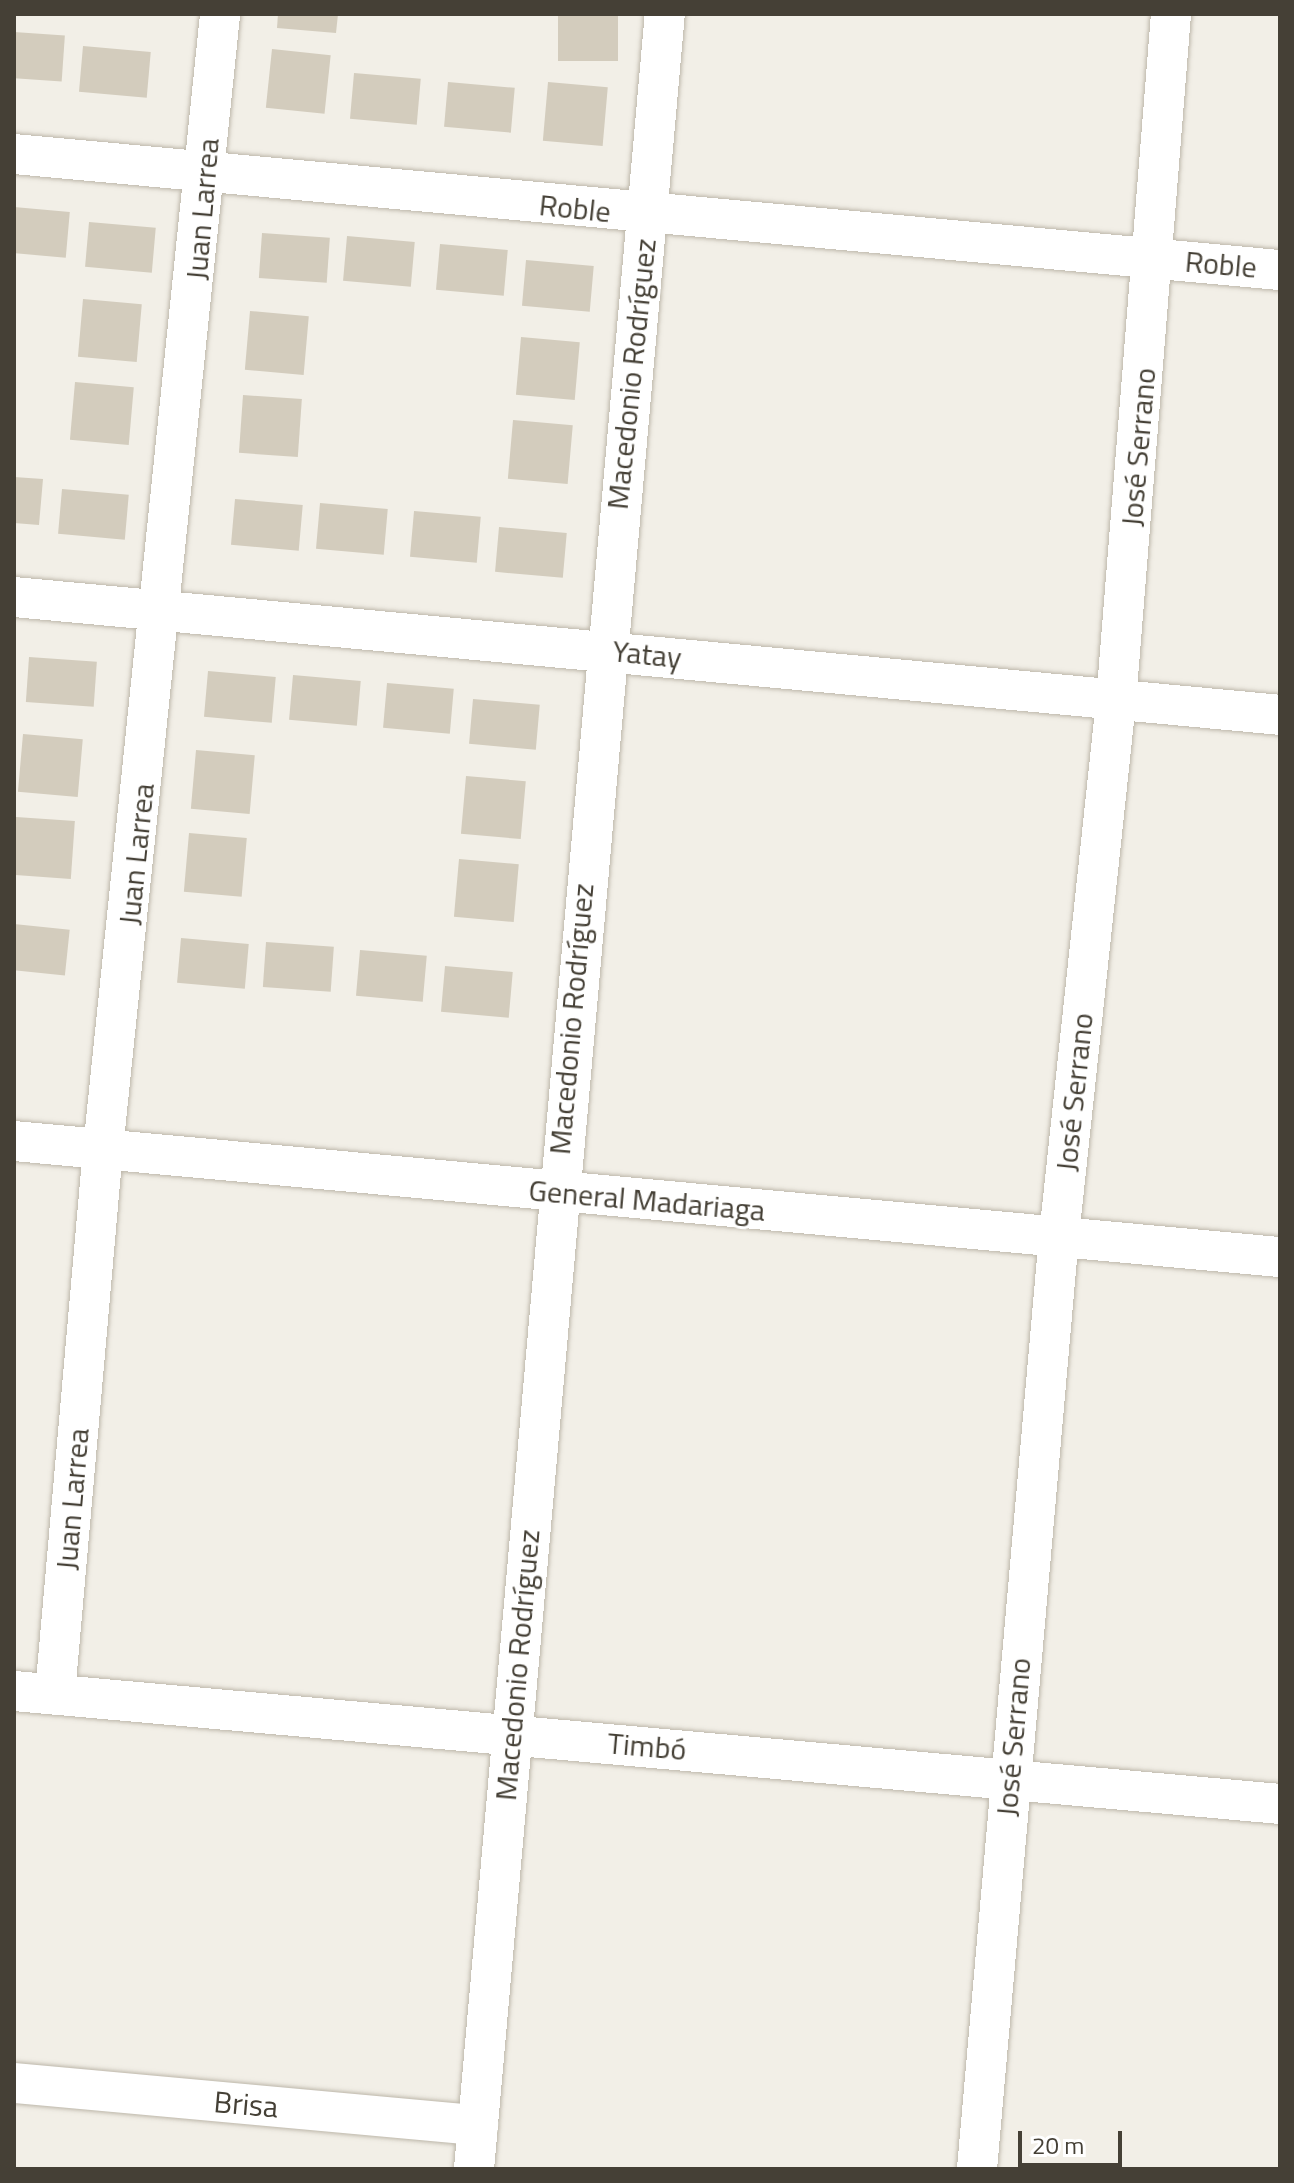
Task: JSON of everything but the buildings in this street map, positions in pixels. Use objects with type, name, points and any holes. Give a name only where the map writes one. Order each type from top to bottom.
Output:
[{"type":"street","name":"Juan Larrea","points":[[55,1694],[103,1149],[164,613],[220,14]]},
{"type":"street","name":"Macedonio Rodríguez","points":[[474,2169],[555,1192],[665,14]]},
{"type":"street","name":"José Serrano","points":[[977,2169],[1059,1236],[1116,702],[1171,14]]},
{"type":"street","name":"Roble","points":[[14,154],[206,170],[647,215],[1280,270]]},
{"type":"street","name":"Yatay","points":[[14,597],[1280,715]]},
{"type":"street","name":"General Madariaga","points":[[14,1141],[1280,1257]]},
{"type":"street","name":"Timbó","points":[[14,1691],[1280,1804]]},
{"type":"street","name":"Brisa","points":[[14,2083],[478,2125]]}]
